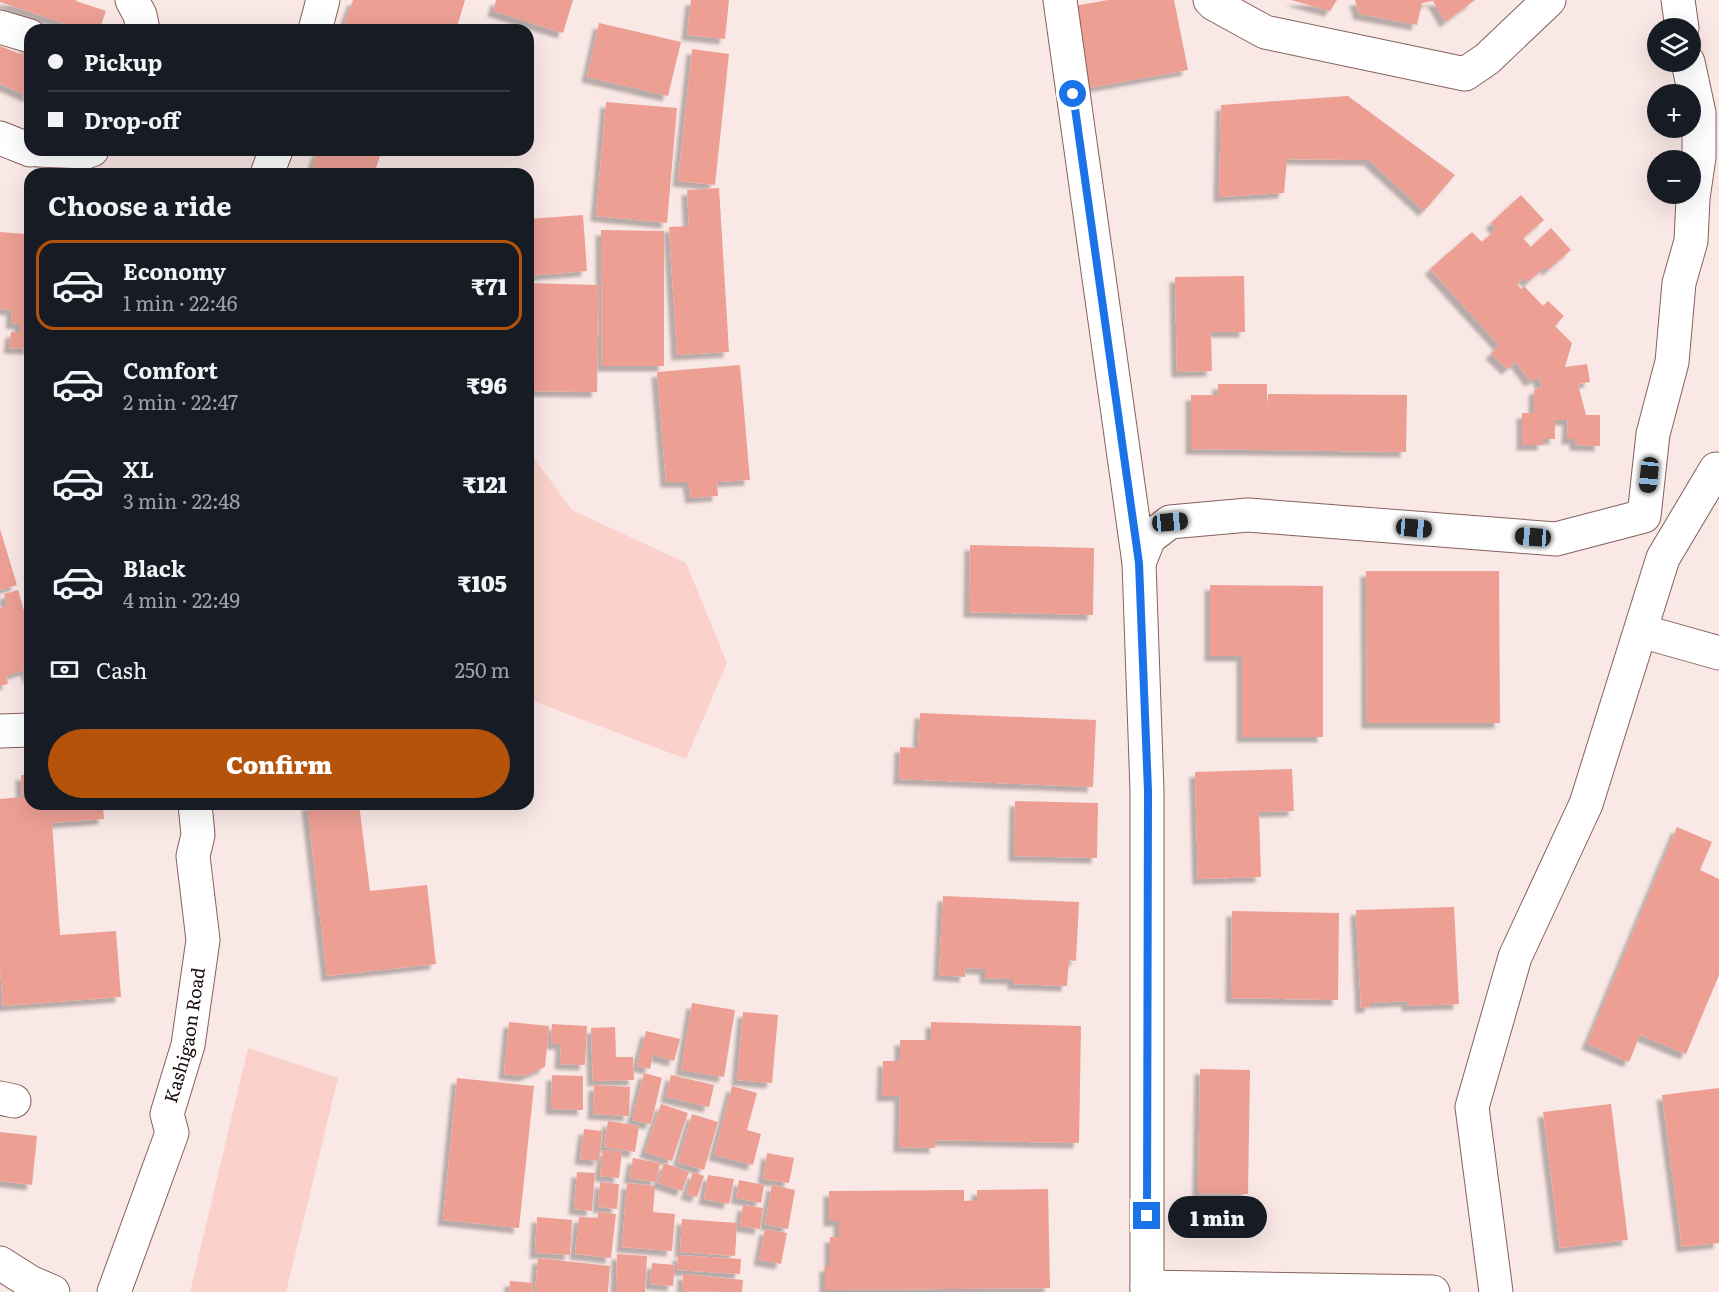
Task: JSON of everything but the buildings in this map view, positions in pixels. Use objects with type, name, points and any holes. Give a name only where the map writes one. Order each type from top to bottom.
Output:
[{"type":"street","points":[[132,0],[142,24]]},
{"type":"street","points":[[317,24],[323,0]]},
{"type":"street","points":[[1060,0],[1139,563],[1148,791],[1147,1290],[1433,1292]]},
{"type":"street","points":[[1210,0],[1265,32],[1466,74],[1487,59],[1549,0]]},
{"type":"street","points":[[1678,0],[1681,18]]},
{"type":"street","points":[[0,27],[24,34]]},
{"type":"street","points":[[1139,563],[1149,538],[1170,522],[1248,515],[1556,539],[1644,516],[1653,434],[1672,362],[1679,283],[1691,242],[1693,198],[1699,157],[1699,113],[1690,72]]},
{"type":"street","points":[[0,138],[24,148]]},
{"type":"street","points":[[1496,1292],[1472,1107],[1515,957],[1586,804],[1663,558],[1716,469]]},
{"type":"street","points":[[1641,631],[1719,653]]},
{"type":"street","points":[[0,731],[24,730]]},
{"type":"street","name":"Kashigaon Road","points":[[112,1292],[172,1133],[167,1114],[188,1045],[202,940],[193,856],[196,820]]},
{"type":"street","points":[[0,1263],[30,1282],[53,1292]]},
{"type":"street","points":[[97,1292],[105,1290],[112,1292]]},
{"type":"shaded area","points":[[534,458],[572,510],[686,563],[727,663],[686,759],[534,701]]},
{"type":"shaded area","points":[[248,1048],[338,1078],[286,1292],[190,1292]]},
{"type":"route","points":[[1073,94],[1139,563],[1148,791],[1147,1216]]}]
